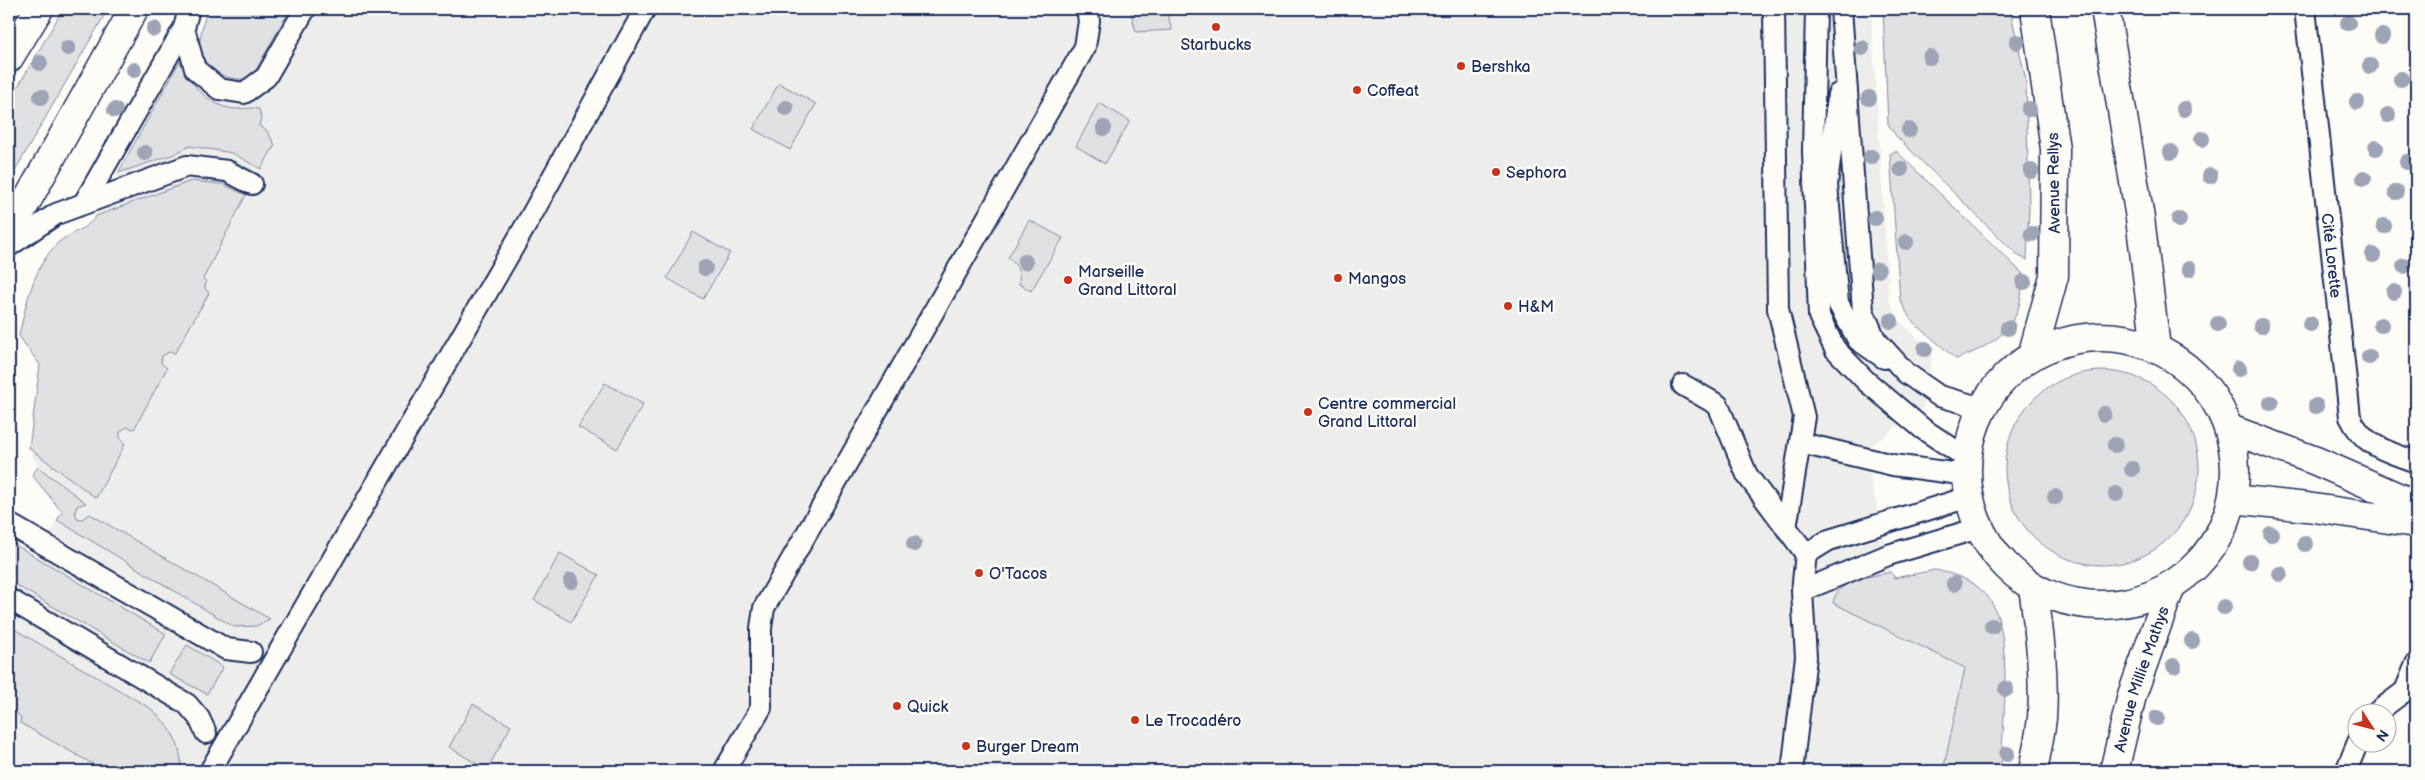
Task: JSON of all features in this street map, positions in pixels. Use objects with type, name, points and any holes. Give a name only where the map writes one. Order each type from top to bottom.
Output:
[{"type":"street","points":[[9,58],[38,9]]},
{"type":"street","points":[[9,233],[134,9]]},
{"type":"street","name":"Avenue Rellys","points":[[2032,356],[2054,276],[2055,149],[2035,9]]},
{"type":"street","points":[[2105,9],[2140,218],[2156,348]]},
{"type":"street","points":[[2093,337],[2125,338],[2156,348],[2180,361],[2201,380],[2218,403],[2230,429],[2236,464],[2233,499],[2221,533],[2199,563],[2171,586],[2137,601],[2102,606],[2066,601],[2033,587],[2011,572],[1993,551],[1979,528],[1968,477],[1972,432],[1983,408],[2003,379],[2032,356],[2061,342],[2093,337]]},
{"type":"street","points":[[2230,429],[2316,461],[2416,505]]},
{"type":"street","points":[[2233,499],[2307,507],[2416,524]]},
{"type":"street","name":"Avenue Millie Mathys","points":[[2114,771],[2132,695],[2171,586]]},
{"type":"street","points":[[2033,587],[2040,634],[2042,679],[2042,718],[2033,771]]},
{"type":"lane","points":[[186,18],[194,69],[219,89],[244,93],[266,77],[305,9]]},
{"type":"lane","points":[[210,771],[520,235],[645,9]]},
{"type":"lane","points":[[724,771],[760,708],[761,628],[764,608],[1085,47],[1089,20],[1087,9]]},
{"type":"lane","points":[[1774,9],[1778,309],[1804,417],[1786,528]]},
{"type":"lane","points":[[1816,9],[1813,151],[1819,316],[1835,349],[1866,381],[1923,429],[1968,477]]},
{"type":"lane","points":[[1840,9],[1863,311],[1876,339],[1906,373],[1938,396],[1983,408]]},
{"type":"lane","name":"Cité Lorette","points":[[2305,9],[2350,417],[2357,432],[2377,448],[2416,462]]},
{"type":"lane","points":[[84,203],[186,18]]},
{"type":"lane","points":[[9,246],[56,214],[187,166],[227,171],[252,184]]},
{"type":"lane","points":[[1684,384],[1718,405],[1747,475],[1806,554],[1802,592],[1806,657],[1792,771]]},
{"type":"lane","points":[[1801,443],[1893,465],[1968,477]]},
{"type":"lane","points":[[1806,554],[1830,540],[1968,477]]},
{"type":"lane","points":[[9,524],[226,649],[251,652]]},
{"type":"lane","points":[[1802,592],[1888,555],[1979,528]]},
{"type":"lane","points":[[9,599],[186,704],[199,718],[206,733]]},
{"type":"lane","points":[[2392,702],[2411,689],[2416,664]]},
{"type":"lane","points":[[2346,771],[2354,752]]},
{"type":"shaded area","points":[[63,9],[108,9],[9,181],[9,102]]},
{"type":"shaded area","points":[[207,9],[1871,9],[1889,300],[1897,319],[1933,352],[1923,407],[1864,451],[1893,578],[1989,668],[1998,771],[9,771],[9,604],[62,512],[32,475],[37,467],[29,448],[40,365],[19,336],[28,295],[42,265],[58,242],[92,223],[180,61],[199,46]]},
{"type":"shaded area","points":[[207,9],[290,9],[256,70],[248,79],[240,79],[218,73],[206,63],[202,56],[200,39]]},
{"type":"shaded area","points":[[1130,9],[1166,9],[1172,30],[1136,32]]},
{"type":"shaded area","points":[[1883,9],[2010,9],[2026,81],[2029,207],[2027,260],[2017,255],[1896,136],[1888,124]]},
{"type":"shaded area","points":[[180,61],[189,78],[201,92],[217,104],[235,109],[259,109],[261,118],[259,126],[267,131],[275,145],[261,169],[232,153],[190,146],[172,155],[118,173]]},
{"type":"shaded area","points":[[779,83],[816,104],[790,150],[753,129]]},
{"type":"shaded area","points":[[1099,103],[1130,121],[1105,164],[1076,146]]},
{"type":"shaded area","points":[[1896,151],[2023,274],[2019,305],[2014,319],[2008,327],[2001,335],[1984,347],[1956,359],[1911,320],[1900,300],[1890,154]]},
{"type":"shaded area","points":[[191,181],[222,184],[246,195],[203,279],[206,281],[205,288],[209,293],[175,353],[169,352],[162,356],[161,363],[167,368],[134,429],[127,427],[120,432],[120,438],[125,444],[96,498],[29,448],[40,365],[19,336],[28,299],[42,263],[63,239],[88,225],[96,216]]},
{"type":"shaded area","points":[[1029,220],[1063,238],[1031,291],[1019,284],[1018,269],[1008,258]]},
{"type":"shaded area","points":[[693,232],[730,253],[703,299],[667,278]]},
{"type":"shaded area","points":[[2112,371],[2121,372],[2148,382],[2171,399],[2183,414],[2192,431],[2198,449],[2198,487],[2192,505],[2183,522],[2171,537],[2156,549],[2139,558],[2121,564],[2092,565],[2083,564],[2056,554],[2040,543],[2027,530],[2016,514],[2006,487],[2005,458],[2006,449],[2016,422],[2027,406],[2040,393],[2056,382],[2083,372]]},
{"type":"shaded area","points":[[605,383],[643,404],[617,449],[578,427]]},
{"type":"shaded area","points":[[38,467],[86,503],[77,506],[75,512],[77,518],[82,519],[90,514],[270,619],[256,626],[234,627],[57,520],[62,512],[32,475]]},
{"type":"shaded area","points":[[9,541],[166,634],[149,663],[9,581]]},
{"type":"shaded area","points":[[560,553],[599,575],[571,622],[534,600]]},
{"type":"shaded area","points":[[1935,570],[1957,576],[1977,586],[1988,597],[1996,613],[2002,633],[2005,681],[2001,771],[1943,771],[1965,668],[1833,603],[1836,594],[1841,588],[1848,583],[1865,577],[1892,572],[1894,578]]},
{"type":"shaded area","points":[[9,626],[150,708],[164,721],[174,736],[180,753],[181,771],[105,771],[20,723],[21,718],[17,713],[9,711]]},
{"type":"shaded area","points":[[187,645],[223,667],[207,694],[169,674]]},
{"type":"shaded area","points":[[473,704],[511,726],[487,770],[449,747]]},
{"type":"place","name":"Starbucks","points":[[1216,27]]},
{"type":"place","name":"Bershka","points":[[1461,66]]},
{"type":"place","name":"Coffeat","points":[[1357,90]]},
{"type":"place","name":"Sephora","points":[[1496,172]]},
{"type":"place","name":"Mangos","points":[[1338,278]]},
{"type":"place","name":"Marseille Grand Littoral","points":[[1068,280]]},
{"type":"place","name":"H&M","points":[[1508,306]]},
{"type":"place","name":"Centre commercial Grand Littoral","points":[[1308,412]]},
{"type":"place","name":"O'Tacos","points":[[979,573]]},
{"type":"place","name":"Quick","points":[[897,706]]},
{"type":"place","name":"Le Trocadéro","points":[[1135,720]]},
{"type":"place","name":"Burger Dream","points":[[966,746]]}]
